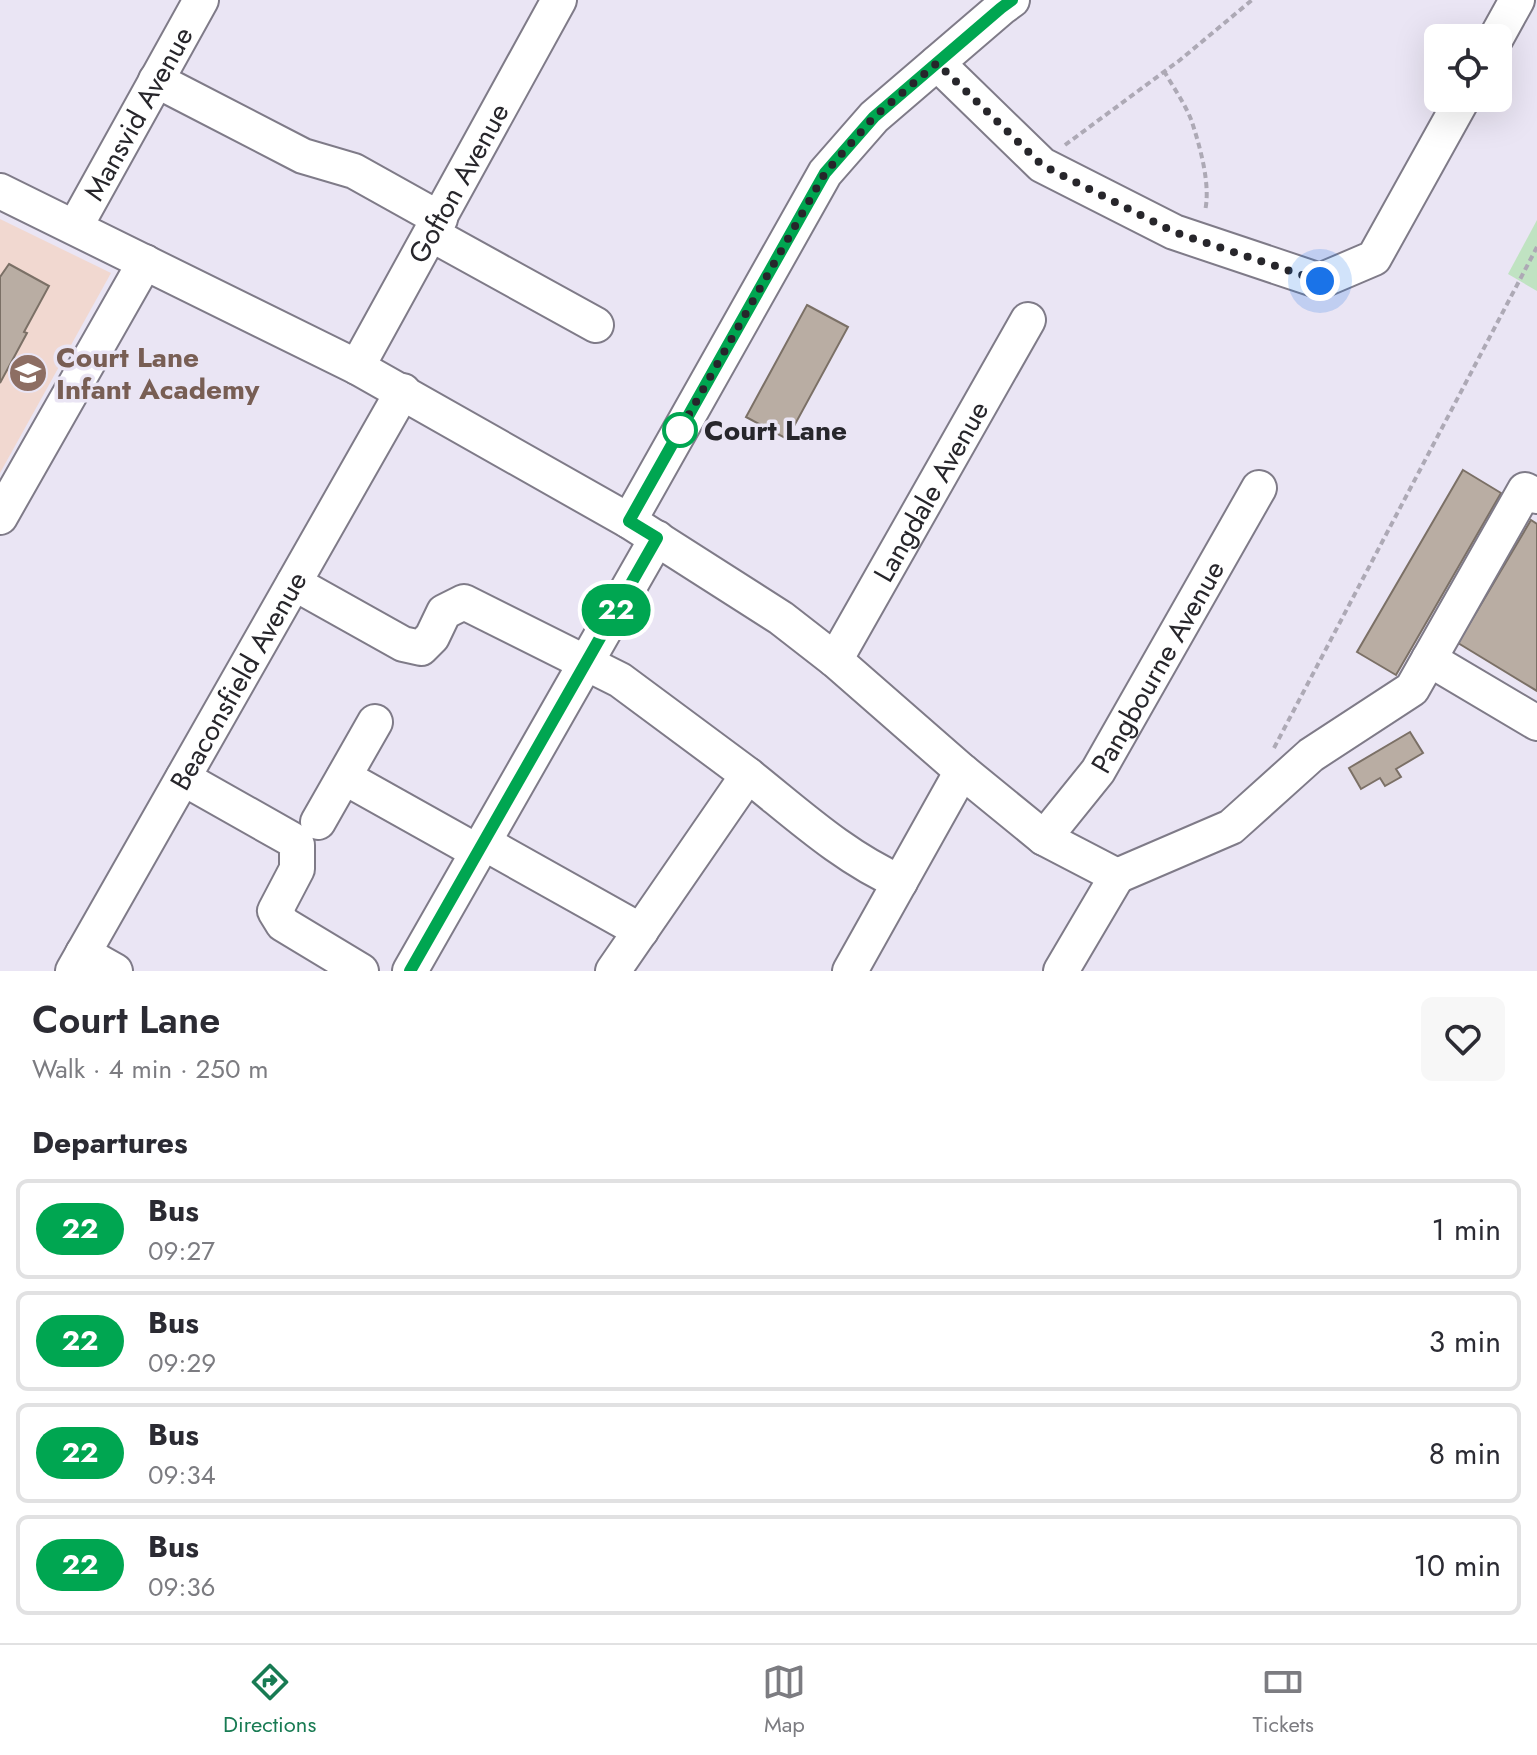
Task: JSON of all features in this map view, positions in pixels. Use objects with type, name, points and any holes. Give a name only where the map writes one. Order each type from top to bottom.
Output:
[{"type":"street","name":"Mansvid Avenue","points":[[75,227],[201,0]]},
{"type":"street","name":"Gofton Avenue","points":[[357,367],[559,0]]},
{"type":"street","points":[[1504,24],[1517,0]]},
{"type":"street","points":[[410,971],[587,662],[643,529],[825,173],[874,117],[1006,3]]},
{"type":"street","points":[[937,63],[1042,165],[1174,232],[1320,281],[1374,258],[1455,112]]},
{"type":"street","points":[[156,80],[303,156],[354,171],[435,226],[596,325]]},
{"type":"street","points":[[0,191],[403,391],[643,529],[781,618],[835,660],[1044,838],[1117,876]]},
{"type":"street","points":[[0,517],[145,262]]},
{"type":"street","name":"Langdale Avenue","points":[[835,660],[1028,320]]},
{"type":"street","name":"Beaconsfield Avenue","points":[[78,962],[403,391]]},
{"type":"street","name":"Pangbourne Avenue","points":[[1044,838],[1098,771],[1259,488]]},
{"type":"street","points":[[1061,971],[1117,876],[1231,827],[1311,755],[1412,689],[1525,490],[1537,496]]},
{"type":"street","points":[[294,583],[403,644],[421,648],[432,637],[444,612],[464,602],[587,662],[620,680],[837,846],[900,882]]},
{"type":"street","points":[[1429,659],[1537,723]]},
{"type":"street","points":[[318,822],[375,722]]},
{"type":"street","points":[[850,971],[962,771]]},
{"type":"street","points":[[613,971],[748,775]]},
{"type":"street","points":[[344,777],[641,931]]},
{"type":"street","points":[[183,778],[297,845],[297,869],[275,911],[283,924],[361,971]]},
{"type":"street","points":[[78,962],[115,971]]},
{"type":"path","points":[[1042,165],[1073,137],[1164,71],[1252,0]]},
{"type":"path","points":[[1164,71],[1191,120],[1205,176],[1207,200],[1199,241]]},
{"type":"path","points":[[1267,760],[1537,247]]},
{"type":"shaded area","name":"Court Lane Infant Academy","points":[[0,219],[111,273],[0,473]]},
{"type":"green space","points":[[1537,220],[1537,291],[1508,274]]},
{"type":"building","points":[[9,264],[49,286],[0,383],[0,277]]},
{"type":"building","points":[[807,305],[848,327],[787,439],[746,417]]},
{"type":"building","points":[[1463,470],[1501,493],[1396,675],[1357,652]]},
{"type":"building","points":[[1531,520],[1537,524],[1537,691],[1458,643]]},
{"type":"building","points":[[1410,732],[1423,753],[1396,769],[1401,777],[1385,786],[1380,778],[1361,789],[1349,768]]},
{"type":"bus line","name":"22","points":[[410,971],[657,538],[629,521],[825,173],[874,117],[1012,0]]},
{"type":"place","name":"Court Lane Infant Academy","points":[[28,373]]},
{"type":"place","name":"Court Lane","points":[[680,430]]},
{"type":"route","points":[[680,430],[674,441],[825,173],[874,117],[937,63],[1042,165],[1174,232],[1320,281]]}]
